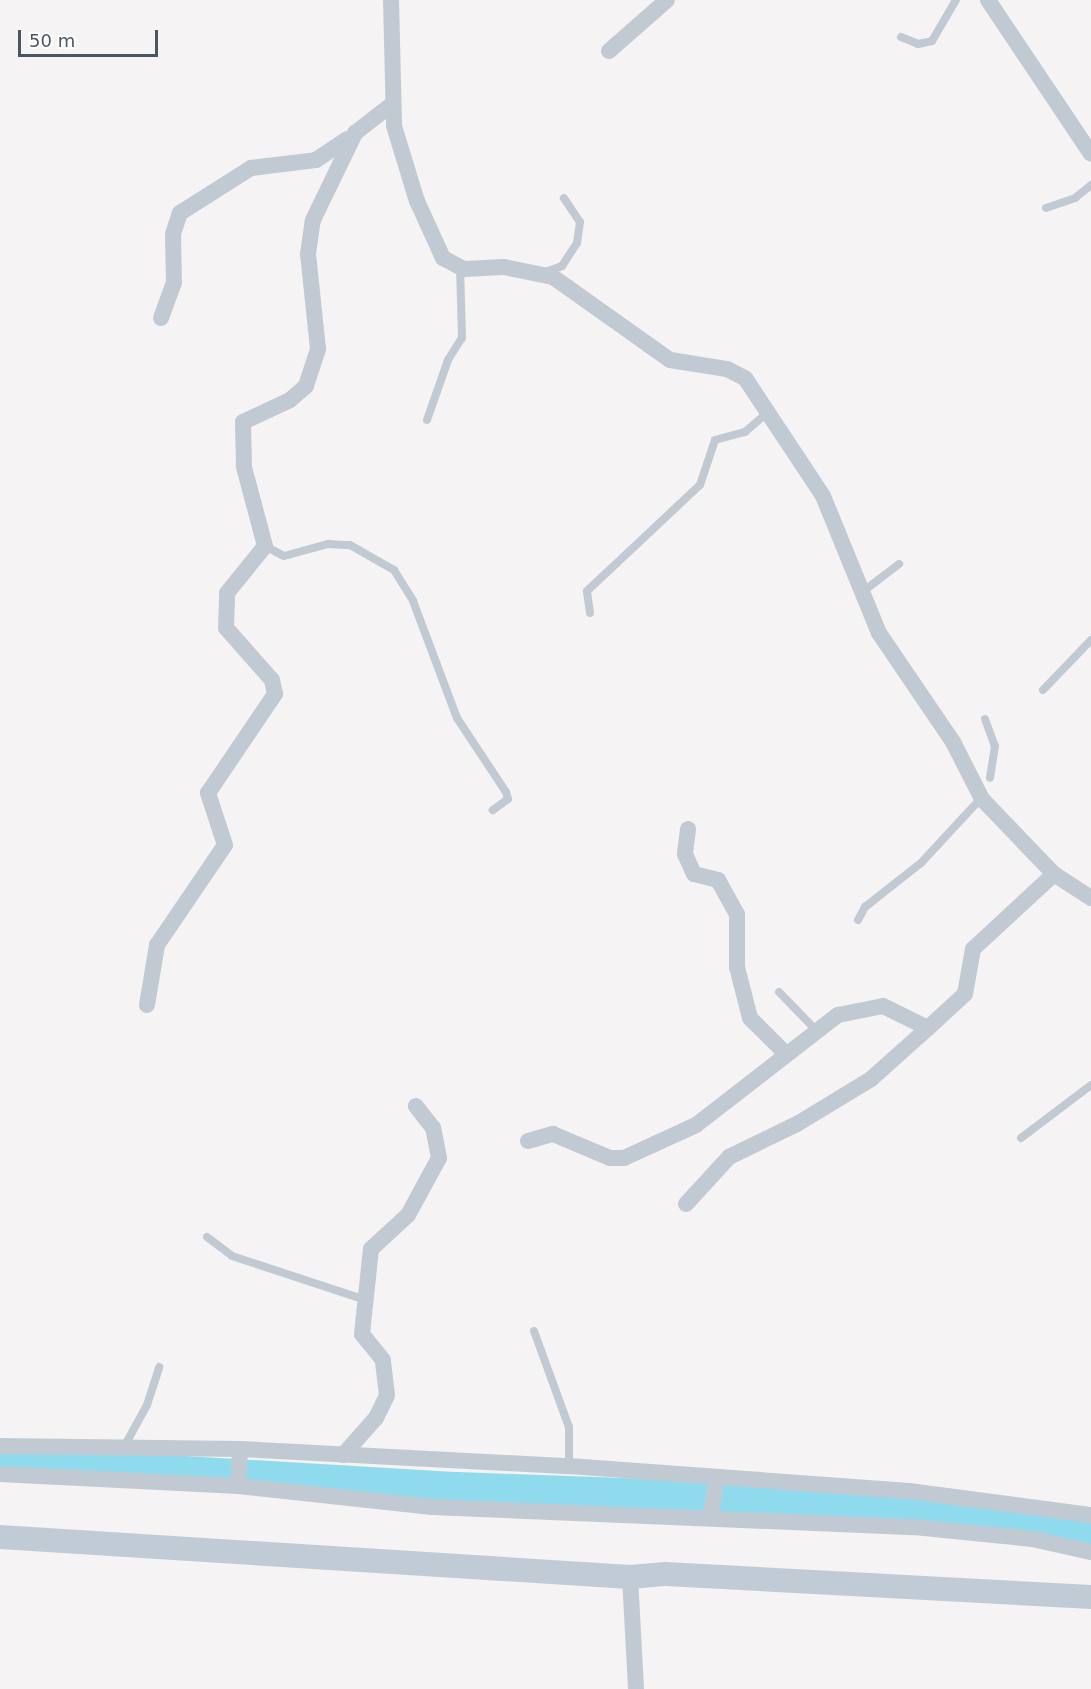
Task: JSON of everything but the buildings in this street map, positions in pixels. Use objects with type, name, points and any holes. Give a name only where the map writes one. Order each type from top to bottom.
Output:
[{"type":"street","points":[[391,0],[391,105],[417,201],[443,258],[460,268],[504,267],[564,282],[670,360],[737,371],[768,411],[823,496],[860,594],[879,633],[953,742],[983,794],[1054,874],[1091,898]]},
{"type":"street","points":[[609,51],[667,0]]},
{"type":"street","points":[[988,0],[1091,154]]},
{"type":"street","points":[[161,318],[174,283],[173,234],[180,213],[251,168],[322,158],[391,105]]},
{"type":"street","points":[[147,1005],[157,945],[225,845],[208,793],[273,702],[272,680],[240,648],[226,628],[227,593],[265,546],[244,467],[243,422],[306,386],[318,349],[308,254],[312,220],[355,133]]},
{"type":"street","points":[[688,829],[685,854],[694,874],[718,880],[737,914],[737,968],[750,1018],[786,1054]]},
{"type":"street","points":[[686,1204],[729,1157],[797,1124],[871,1079],[928,1028],[965,994],[973,949],[1054,874]]},
{"type":"street","points":[[528,1141],[553,1134],[610,1158],[644,1152],[696,1125],[816,1030],[867,1005],[904,1013],[928,1028]]},
{"type":"street","points":[[343,1455],[384,1407],[387,1395],[383,1360],[362,1334],[363,1299],[374,1244],[408,1215],[439,1158],[433,1128],[416,1106]]},
{"type":"street","points":[[0,1446],[124,1447],[569,1466],[715,1483],[909,1491],[1091,1515]]},
{"type":"street","points":[[239,1483],[240,1453]]},
{"type":"street","points":[[0,1474],[239,1483],[432,1507],[711,1512],[914,1527],[1032,1539],[1091,1552]]},
{"type":"street","points":[[711,1512],[715,1483]]},
{"type":"street","points":[[0,1537],[630,1577],[666,1574],[1091,1597]]},
{"type":"street","points":[[630,1577],[636,1689]]},
{"type":"lane","points":[[901,37],[918,44],[932,41],[956,0]]},
{"type":"lane","points":[[1046,208],[1075,198],[1091,185]]},
{"type":"lane","points":[[539,274],[562,266],[577,243],[580,222],[564,198]]},
{"type":"lane","points":[[427,420],[448,360],[462,338],[460,268]]},
{"type":"lane","points":[[590,613],[587,591],[700,485],[715,440],[745,432],[768,411]]},
{"type":"lane","points":[[265,546],[284,556],[328,544],[350,545],[394,570],[413,601],[457,718],[506,792],[508,799],[493,810]]},
{"type":"lane","points":[[860,594],[899,564]]},
{"type":"lane","points":[[1042,690],[1091,640]]},
{"type":"lane","points":[[985,719],[995,746],[990,778]]},
{"type":"lane","points":[[858,920],[983,794]]},
{"type":"lane","points":[[779,992],[816,1030]]},
{"type":"lane","points":[[1021,1138],[1091,1086]]},
{"type":"lane","points":[[207,1237],[232,1256],[363,1299]]},
{"type":"lane","points":[[534,1331],[569,1427],[569,1466]]},
{"type":"lane","points":[[124,1447],[147,1406],[159,1366]]},
{"type":"waterway","points":[[0,1461],[457,1488],[917,1505],[1091,1533]]}]
